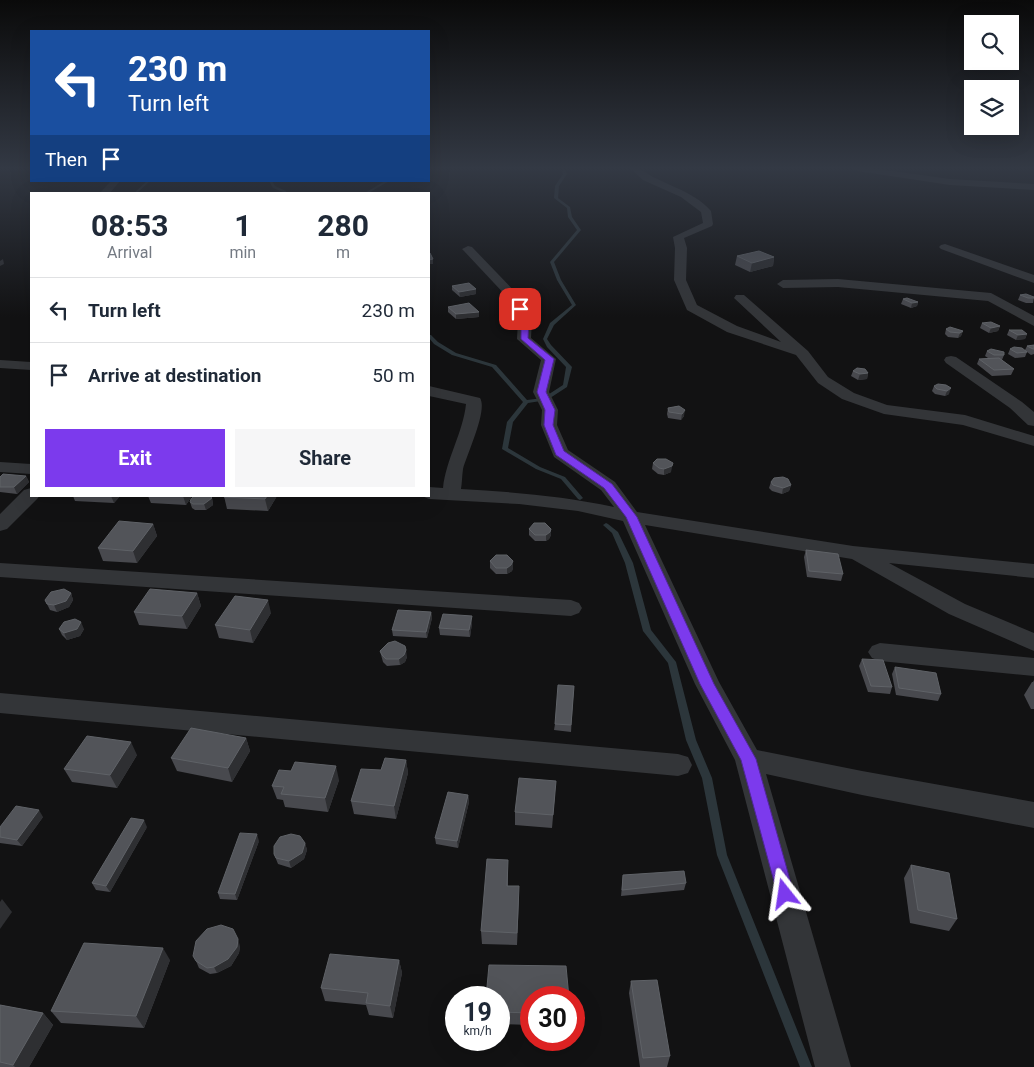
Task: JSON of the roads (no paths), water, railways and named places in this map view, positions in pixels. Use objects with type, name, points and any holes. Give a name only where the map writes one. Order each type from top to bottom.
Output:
[{"type":"street","points":[[707,218],[708,224],[678,237],[681,248],[680,280],[692,307],[732,329],[803,354]]},
{"type":"street","points":[[945,247],[971,255],[1020,275],[1034,278]]},
{"type":"street","points":[[468,249],[515,298],[525,320],[524,339],[550,359],[541,392],[550,410],[549,425],[560,453],[608,486],[631,517],[707,684],[748,759],[833,1067]]},
{"type":"street","points":[[783,284],[838,283],[991,297],[1034,322]]},
{"type":"street","points":[[740,298],[803,354],[822,380],[848,396],[884,409],[964,420],[1034,441]]},
{"type":"street","points":[[950,360],[1016,405],[1034,421]]},
{"type":"street","points":[[0,364],[30,366]]},
{"type":"street","points":[[430,391],[474,401],[473,414],[454,470],[451,495]]},
{"type":"street","points":[[0,467],[30,469]]},
{"type":"street","points":[[430,493],[519,498],[578,505],[631,517],[853,553],[1034,571]]},
{"type":"street","points":[[0,525],[30,495]]},
{"type":"street","points":[[853,553],[958,609],[1034,643]]},
{"type":"street","points":[[0,570],[571,608]]},
{"type":"street","points":[[880,652],[1034,667]]},
{"type":"street","points":[[0,703],[678,765]]},
{"type":"street","points":[[748,759],[862,783],[1034,815]]},
{"type":"waterway","points":[[526,402],[545,399],[565,386],[569,367],[549,346],[545,339],[552,324],[574,305],[559,280],[552,262],[579,230],[571,218]]},
{"type":"waterway","points":[[430,337],[454,354],[494,366],[526,402]]},
{"type":"waterway","points":[[526,402],[510,422],[505,449],[538,468],[563,478],[580,498]]},
{"type":"waterway","points":[[606,525],[615,532],[629,563],[647,631],[672,662],[691,740],[707,778],[722,855],[806,1067]]}]
